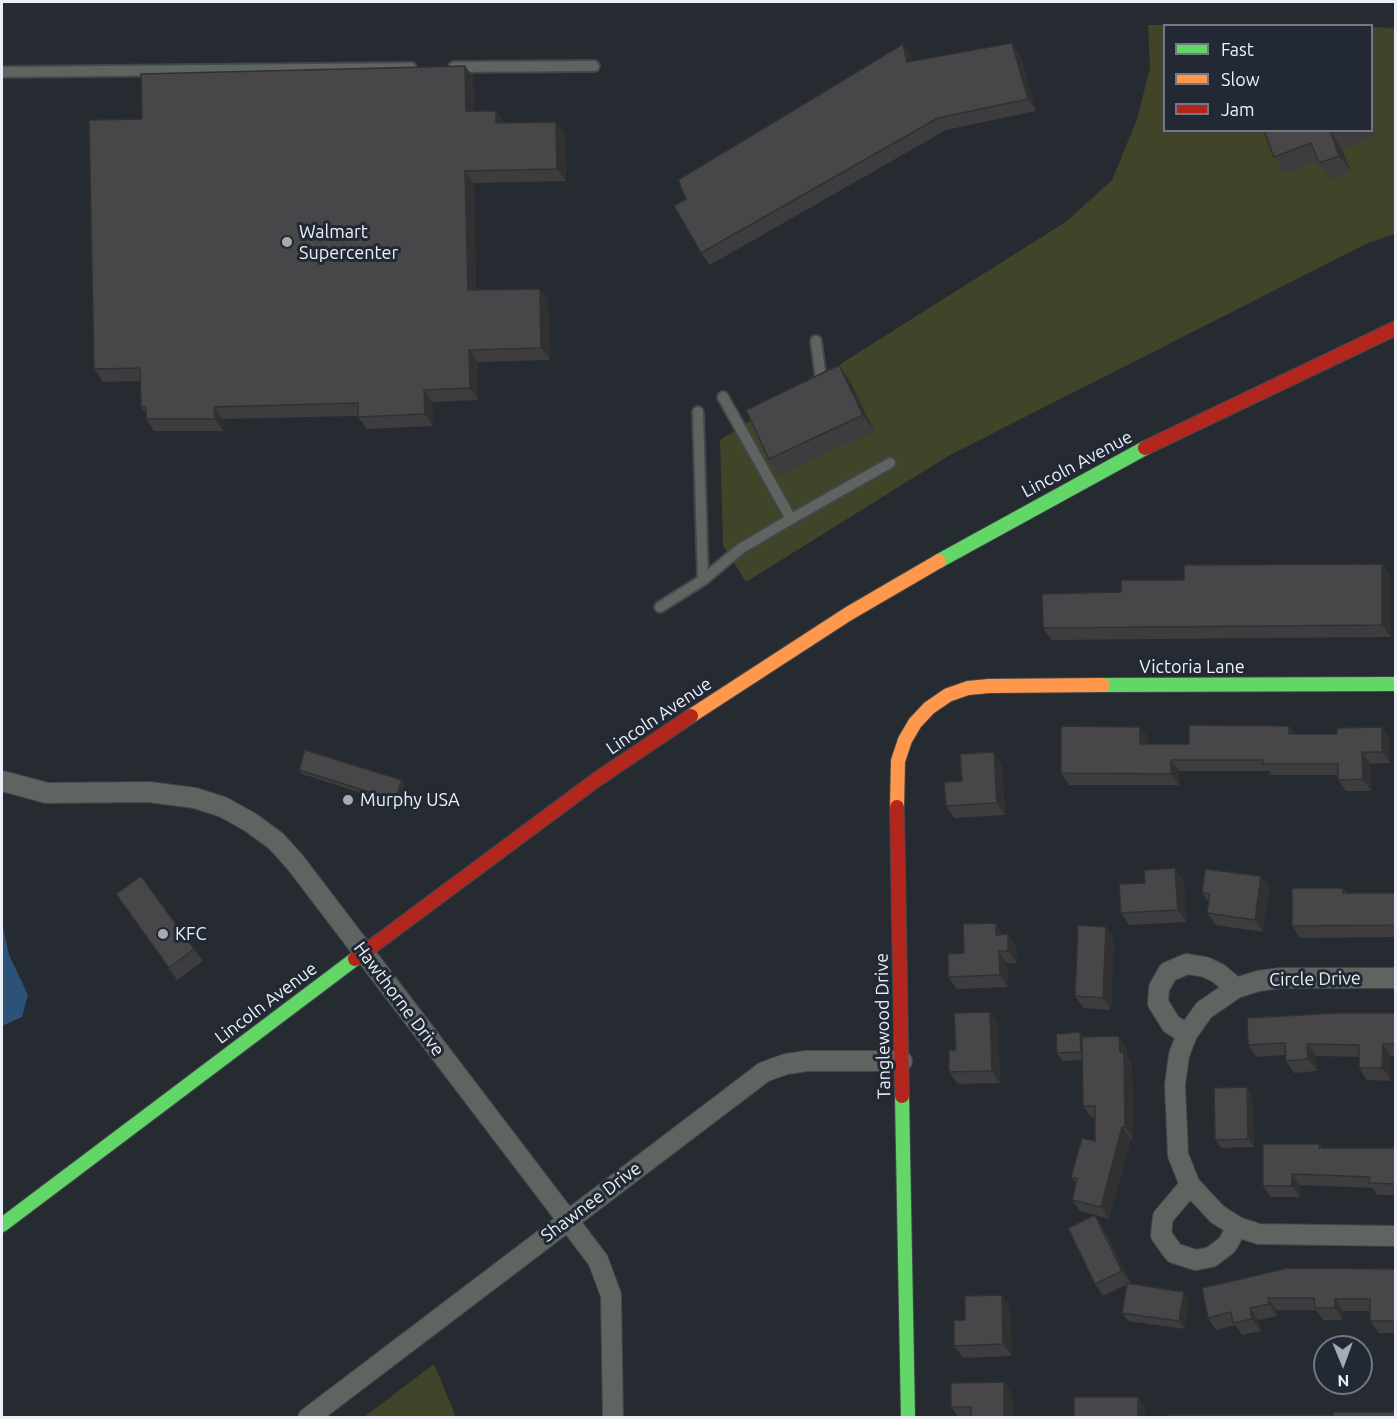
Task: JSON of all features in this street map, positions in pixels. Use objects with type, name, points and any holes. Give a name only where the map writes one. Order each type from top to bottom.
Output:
[{"type":"main road","name":"Lincoln Avenue","points":[[2,1225],[363,952],[596,780],[716,699],[848,615],[984,535],[1125,458],[1262,390],[1395,328]]},
{"type":"main road","name":"Victoria Lane","points":[[989,686],[1395,684]]},
{"type":"main road","name":"Tanglewood Drive","points":[[908,1418],[898,761],[905,740],[929,708],[948,695],[968,688],[989,686]]},
{"type":"street","name":"Hawthorne Drive","points":[[2,781],[47,793],[167,793],[195,798],[223,807],[250,822],[276,841],[598,1260],[611,1295],[613,1418]]},
{"type":"street","points":[[1187,1034],[1171,1024],[1158,1003],[1159,988],[1168,972],[1187,964],[1205,967],[1218,973],[1236,988]]},
{"type":"street","name":"Circle Drive","points":[[1395,978],[1281,978],[1258,981],[1236,988],[1204,1010],[1187,1034],[1179,1055],[1175,1078],[1175,1132],[1178,1155],[1190,1185],[1207,1206],[1237,1227],[1259,1234],[1395,1236]]},
{"type":"street","name":"Shawnee Drive","points":[[308,1418],[764,1072],[786,1064],[807,1061],[902,1060]]},
{"type":"street","points":[[1190,1185],[1162,1217],[1161,1235],[1174,1253],[1196,1260],[1211,1257],[1227,1245],[1237,1227]]},
{"type":"lane","points":[[440,68],[594,66]]},
{"type":"lane","points":[[2,72],[428,68]]},
{"type":"lane","points":[[801,391],[821,379],[816,340]]},
{"type":"lane","points":[[723,397],[791,519]]},
{"type":"lane","points":[[698,412],[703,580]]},
{"type":"lane","points":[[741,427],[751,421]]},
{"type":"lane","points":[[660,607],[703,580],[740,549],[890,463]]},
{"type":"green space","points":[[1148,25],[1163,25],[1163,132],[1373,132],[1373,27],[1395,28],[1395,234],[1368,243],[950,455],[746,582],[723,545],[720,440],[1067,221],[1112,180],[1137,119],[1150,68]]},
{"type":"green space","points":[[434,1364],[456,1417],[364,1417]]},
{"type":"water","points":[[2,922],[9,955],[28,995],[22,1017],[2,1026]]},
{"type":"building","points":[[1012,43],[1028,99],[938,118],[701,253],[674,206],[686,199],[678,180],[903,44],[907,62]]},
{"type":"building","name":"Walmart Supercenter","points":[[465,66],[466,111],[496,111],[496,123],[556,122],[557,169],[465,171],[468,290],[540,289],[541,348],[469,350],[470,388],[424,390],[425,414],[358,417],[358,403],[214,407],[215,419],[146,419],[146,407],[141,407],[140,368],[94,369],[89,120],[142,119],[141,74]]},
{"type":"building","points":[[1265,132],[1333,132],[1331,133],[1339,156],[1319,163],[1311,143],[1274,157]]},
{"type":"building","points":[[839,365],[863,415],[769,459],[746,410]]},
{"type":"building","points":[[1382,564],[1382,625],[1043,628],[1042,594],[1121,592],[1121,580],[1184,580],[1184,565]]},
{"type":"building","points":[[1189,725],[1289,726],[1289,734],[1337,734],[1337,728],[1382,727],[1382,752],[1362,752],[1363,779],[1338,780],[1338,764],[1263,764],[1263,760],[1171,760],[1171,774],[1061,773],[1061,726],[1140,727],[1140,744],[1189,744]]},
{"type":"building","name":"Murphy USA","points":[[305,750],[402,780],[395,800],[299,770]]},
{"type":"building","points":[[994,752],[997,803],[946,806],[944,782],[962,781],[960,754]]},
{"type":"building","points":[[1175,868],[1178,910],[1121,913],[1119,884],[1145,883],[1144,870]]},
{"type":"building","points":[[1205,869],[1261,876],[1255,920],[1207,913],[1210,894],[1202,893]]},
{"type":"building","name":"KFC","points":[[141,876],[194,949],[169,968],[116,894]]},
{"type":"building","points":[[1292,888],[1343,888],[1343,893],[1395,893],[1395,925],[1292,926]]},
{"type":"building","points":[[996,923],[996,935],[1008,934],[1008,951],[999,951],[1000,975],[948,977],[948,954],[964,953],[963,924]]},
{"type":"building","points":[[1078,925],[1106,927],[1103,998],[1075,996]]},
{"type":"building","points":[[990,1012],[992,1071],[949,1072],[949,1050],[956,1050],[954,1013]]},
{"type":"building","points":[[1337,1013],[1395,1013],[1395,1044],[1383,1044],[1382,1068],[1359,1068],[1359,1045],[1307,1044],[1308,1059],[1286,1061],[1285,1043],[1248,1045],[1247,1018]]},
{"type":"building","points":[[1080,1032],[1081,1052],[1057,1053],[1056,1034]]},
{"type":"building","points":[[1119,1036],[1120,1052],[1124,1052],[1125,1127],[1122,1127],[1101,1207],[1072,1200],[1077,1179],[1071,1177],[1082,1138],[1095,1141],[1095,1106],[1083,1106],[1082,1037]]},
{"type":"building","points":[[1247,1087],[1248,1139],[1215,1140],[1214,1088]]},
{"type":"building","points":[[1263,1144],[1320,1144],[1319,1148],[1395,1148],[1395,1184],[1369,1183],[1370,1177],[1292,1174],[1292,1186],[1263,1186]]},
{"type":"building","points":[[1095,1215],[1122,1271],[1095,1284],[1068,1228]]},
{"type":"building","points":[[1288,1268],[1395,1269],[1395,1321],[1370,1321],[1370,1299],[1335,1299],[1335,1308],[1315,1308],[1314,1298],[1268,1298],[1269,1304],[1250,1308],[1252,1319],[1233,1323],[1231,1312],[1208,1318],[1202,1288]]},
{"type":"building","points":[[1127,1283],[1184,1292],[1179,1321],[1122,1313]]},
{"type":"building","points":[[1002,1295],[1003,1344],[954,1346],[954,1320],[965,1320],[965,1296]]},
{"type":"building","points":[[1004,1382],[1004,1418],[971,1418],[971,1407],[951,1407],[951,1383]]},
{"type":"building","points":[[1074,1397],[1138,1397],[1138,1418],[1074,1418]]},
{"type":"building","points":[[1334,1412],[1395,1412],[1395,1418],[1167,1418],[1167,1415],[1333,1415]]},
{"type":"traffic: fast","points":[[939,561],[1145,448]]},
{"type":"traffic: fast","points":[[1103,685],[1396,684]]},
{"type":"traffic: fast","points":[[2,1225],[355,959]]},
{"type":"traffic: fast","points":[[902,1096],[908,1418]]},
{"type":"traffic: slow","points":[[691,716],[848,614],[939,561]]},
{"type":"traffic: slow","points":[[897,807],[898,761],[905,740],[915,723],[929,708],[948,695],[968,688],[989,686],[1103,685]]},
{"type":"traffic: jam","points":[[1145,448],[1396,328]]},
{"type":"traffic: jam","points":[[355,959],[596,780],[691,716]]},
{"type":"traffic: jam","points":[[897,807],[902,1096]]},
{"type":"place","name":"Walmart Supercenter","points":[[287,242]]},
{"type":"place","name":"Murphy USA","points":[[348,800]]},
{"type":"place","name":"KFC","points":[[163,934]]}]
